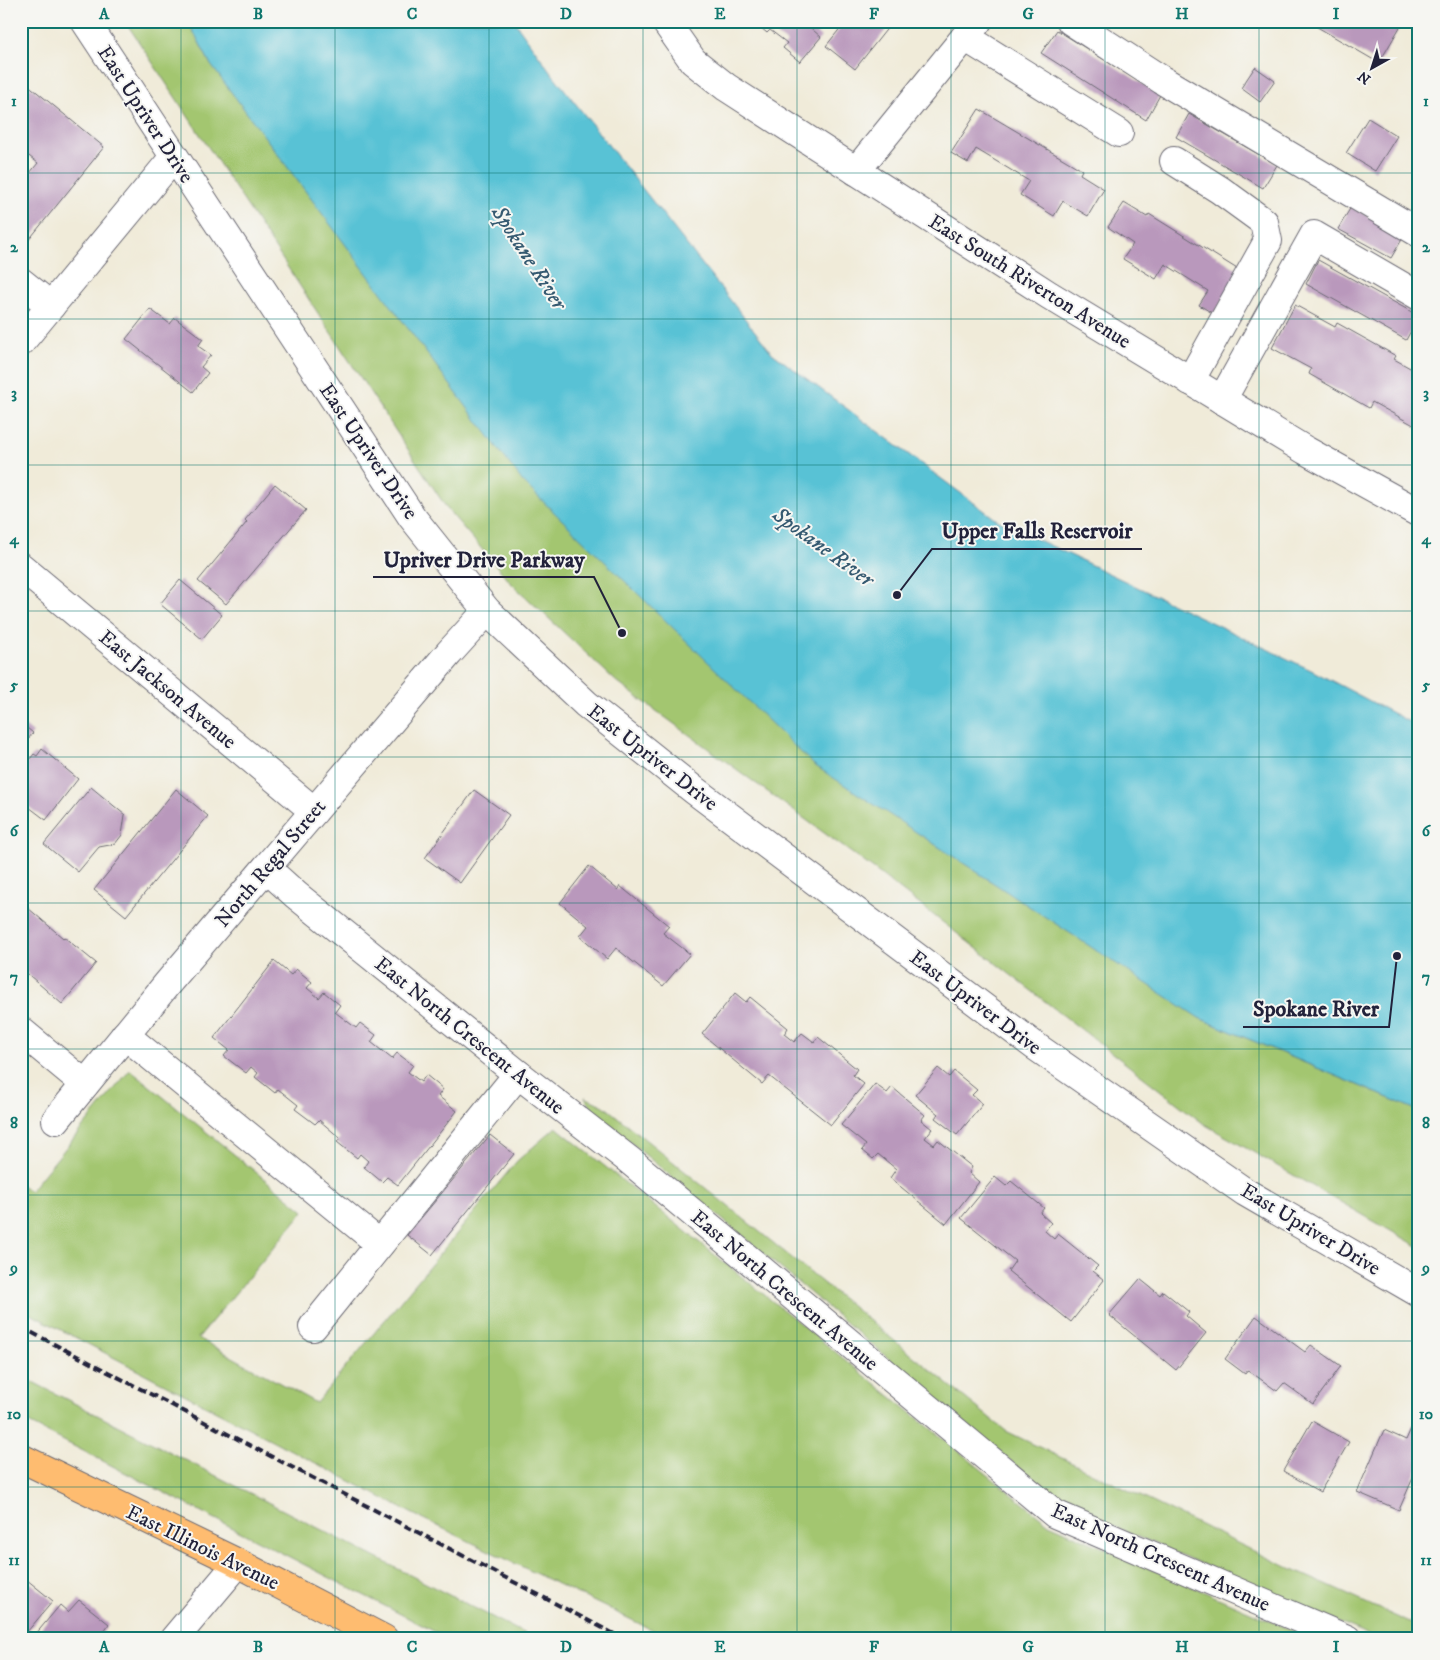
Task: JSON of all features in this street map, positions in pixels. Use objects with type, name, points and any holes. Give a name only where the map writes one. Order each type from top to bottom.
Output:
[{"type":"main road","name":"East Illinois Avenue","points":[[21,1458],[238,1563],[384,1639]]},
{"type":"street","name":"East Upriver Drive","points":[[85,21],[412,517],[487,611],[586,704],[694,790],[1035,1046],[1245,1192],[1419,1293]]},
{"type":"street","name":"East South Riverton Avenue","points":[[665,21],[688,54],[708,74],[856,171],[1049,295],[1190,381],[1305,450],[1419,513]]},
{"type":"street","points":[[1070,21],[1171,85],[1419,233]]},
{"type":"street","points":[[856,171],[972,29],[1119,133]]},
{"type":"street","points":[[21,342],[174,157]]},
{"type":"street","points":[[1174,161],[1220,190],[1264,222],[1268,241],[1190,381]]},
{"type":"street","points":[[1222,400],[1314,235],[1419,296]]},
{"type":"street","points":[[21,282],[51,306]]},
{"type":"street","name":"East Jackson Avenue","points":[[21,567],[314,811]]},
{"type":"street","name":"North Regal Street","points":[[56,1120],[166,984],[487,611]]},
{"type":"street","name":"East North Crescent Avenue","points":[[266,868],[296,895],[518,1074],[629,1160],[1055,1514],[1347,1639]]},
{"type":"street","points":[[21,1031],[85,1084]]},
{"type":"street","points":[[125,1035],[380,1244]]},
{"type":"street","points":[[313,1327],[518,1074]]},
{"type":"street","points":[[174,1639],[238,1563]]},
{"type":"green space","points":[[125,21],[188,21],[211,65],[1199,1018],[1419,1111],[1419,1247],[1204,1124],[875,870],[618,683],[512,584],[448,510]]},
{"type":"green space","points":[[130,1070],[304,1211],[198,1338],[316,1403],[517,1161],[556,1127],[1049,1524],[1312,1639],[671,1639],[413,1514],[21,1309],[21,1185],[30,1191]]},
{"type":"green space","points":[[585,1097],[604,1106],[1006,1431],[1293,1570],[1419,1627],[1419,1639],[1377,1639],[1062,1504],[593,1111]]},
{"type":"green space","points":[[21,1376],[535,1639],[449,1639],[21,1419]]},
{"type":"water","points":[[188,21],[514,21],[550,71],[772,353],[997,520],[1313,671],[1419,727],[1419,1111],[1199,1018],[814,765],[523,482],[211,65]]},
{"type":"building","points":[[753,21],[807,21],[805,23],[821,37],[800,62],[783,48],[787,43],[770,30],[767,33]]},
{"type":"building","points":[[846,21],[893,21],[855,69],[826,46]]},
{"type":"building","points":[[1307,21],[1390,21],[1400,27],[1379,63]]},
{"type":"building","points":[[1057,30],[1160,95],[1146,120],[1041,53]]},
{"type":"building","points":[[1255,67],[1275,81],[1260,102],[1241,88]]},
{"type":"building","points":[[21,79],[104,147],[23,247],[21,246],[21,184],[38,163],[21,150]]},
{"type":"building","points":[[979,109],[1082,170],[1080,174],[1104,189],[1088,216],[1063,201],[1054,216],[1020,195],[1029,181],[976,149],[968,163],[951,153]]},
{"type":"building","points":[[1189,114],[1277,165],[1263,188],[1176,137]]},
{"type":"building","points":[[1368,118],[1397,136],[1375,171],[1346,153]]},
{"type":"building","points":[[1124,203],[1147,217],[1149,214],[1242,272],[1214,314],[1199,305],[1208,291],[1165,264],[1156,279],[1123,259],[1133,244],[1108,227]]},
{"type":"building","points":[[1351,207],[1404,236],[1391,258],[1338,229]]},
{"type":"building","points":[[1318,260],[1419,316],[1406,340],[1306,284]]},
{"type":"building","points":[[1295,305],[1335,327],[1337,323],[1396,356],[1394,359],[1419,373],[1419,428],[1372,402],[1369,408],[1309,374],[1311,369],[1272,348]]},
{"type":"building","points":[[150,309],[170,324],[175,318],[203,339],[198,346],[211,355],[201,367],[208,373],[193,392],[126,339]]},
{"type":"building","points":[[275,484],[306,510],[226,604],[198,581],[247,522],[245,520]]},
{"type":"building","points":[[180,580],[222,615],[202,639],[160,604]]},
{"type":"building","points":[[21,723],[33,733],[21,747]]},
{"type":"building","points":[[42,749],[78,779],[46,820],[29,807],[21,817],[21,770],[34,754],[37,756]]},
{"type":"building","points":[[91,787],[125,815],[122,835],[115,844],[99,847],[78,872],[44,844]]},
{"type":"building","points":[[176,789],[208,816],[126,916],[94,890]]},
{"type":"building","points":[[474,790],[509,815],[460,883],[425,858]]},
{"type":"building","points":[[589,866],[618,890],[620,886],[669,926],[663,933],[690,954],[663,986],[616,948],[607,959],[580,936],[588,926],[560,903]]},
{"type":"building","points":[[21,902],[96,963],[62,1004],[21,968]]},
{"type":"building","points":[[274,961],[291,975],[296,969],[312,982],[307,988],[319,998],[324,992],[340,1005],[335,1012],[356,1028],[360,1023],[376,1035],[371,1042],[392,1059],[397,1053],[413,1065],[408,1072],[421,1082],[426,1075],[443,1089],[438,1096],[457,1111],[398,1185],[387,1177],[382,1182],[364,1167],[368,1161],[360,1154],[357,1158],[337,1142],[340,1138],[319,1120],[315,1124],[295,1109],[298,1105],[278,1089],[275,1093],[255,1077],[258,1073],[251,1067],[246,1073],[224,1056],[229,1050],[214,1038]]},
{"type":"building","points":[[735,993],[746,1002],[750,997],[788,1028],[784,1034],[794,1042],[802,1033],[814,1042],[818,1037],[857,1069],[853,1075],[864,1084],[831,1125],[769,1076],[762,1084],[702,1034]]},
{"type":"building","points":[[938,1068],[949,1077],[954,1071],[977,1090],[972,1095],[983,1104],[957,1135],[935,1118],[938,1114],[915,1095]]},
{"type":"building","points":[[875,1084],[887,1093],[892,1087],[925,1115],[921,1120],[932,1129],[925,1138],[934,1145],[938,1140],[972,1167],[969,1173],[979,1182],[946,1224],[890,1178],[896,1169],[878,1154],[873,1159],[862,1150],[866,1145],[841,1125]]},
{"type":"building","points":[[490,1135],[514,1154],[432,1255],[407,1235]]},
{"type":"building","points":[[995,1177],[1006,1186],[1011,1181],[1044,1208],[1040,1213],[1051,1223],[1045,1231],[1054,1239],[1058,1234],[1098,1266],[1093,1271],[1104,1280],[1071,1322],[1008,1271],[1015,1261],[961,1218]]},
{"type":"building","points":[[1140,1279],[1160,1295],[1163,1291],[1189,1312],[1186,1316],[1206,1333],[1176,1370],[1109,1315]]},
{"type":"building","points":[[1256,1316],[1305,1352],[1311,1345],[1341,1366],[1313,1404],[1284,1383],[1277,1391],[1248,1370],[1245,1374],[1225,1359]]},
{"type":"building","points":[[1312,1421],[1349,1442],[1320,1492],[1283,1471]]},
{"type":"building","points":[[1413,1424],[1419,1426],[1419,1464],[1399,1510],[1357,1492],[1384,1430],[1406,1440]]},
{"type":"building","points":[[21,1575],[53,1601],[21,1639]]},
{"type":"building","points":[[79,1600],[109,1624],[98,1639],[37,1639],[38,1637],[35,1635],[60,1605],[68,1612]]},
{"type":"railway","points":[[21,1327],[624,1639]]},
{"type":"place","name":"Upper Falls Reservoir","points":[[897,595]]},
{"type":"place","name":"Upriver Drive Parkway","points":[[622,633]]},
{"type":"place","name":"Spokane River","points":[[1397,956]]}]
